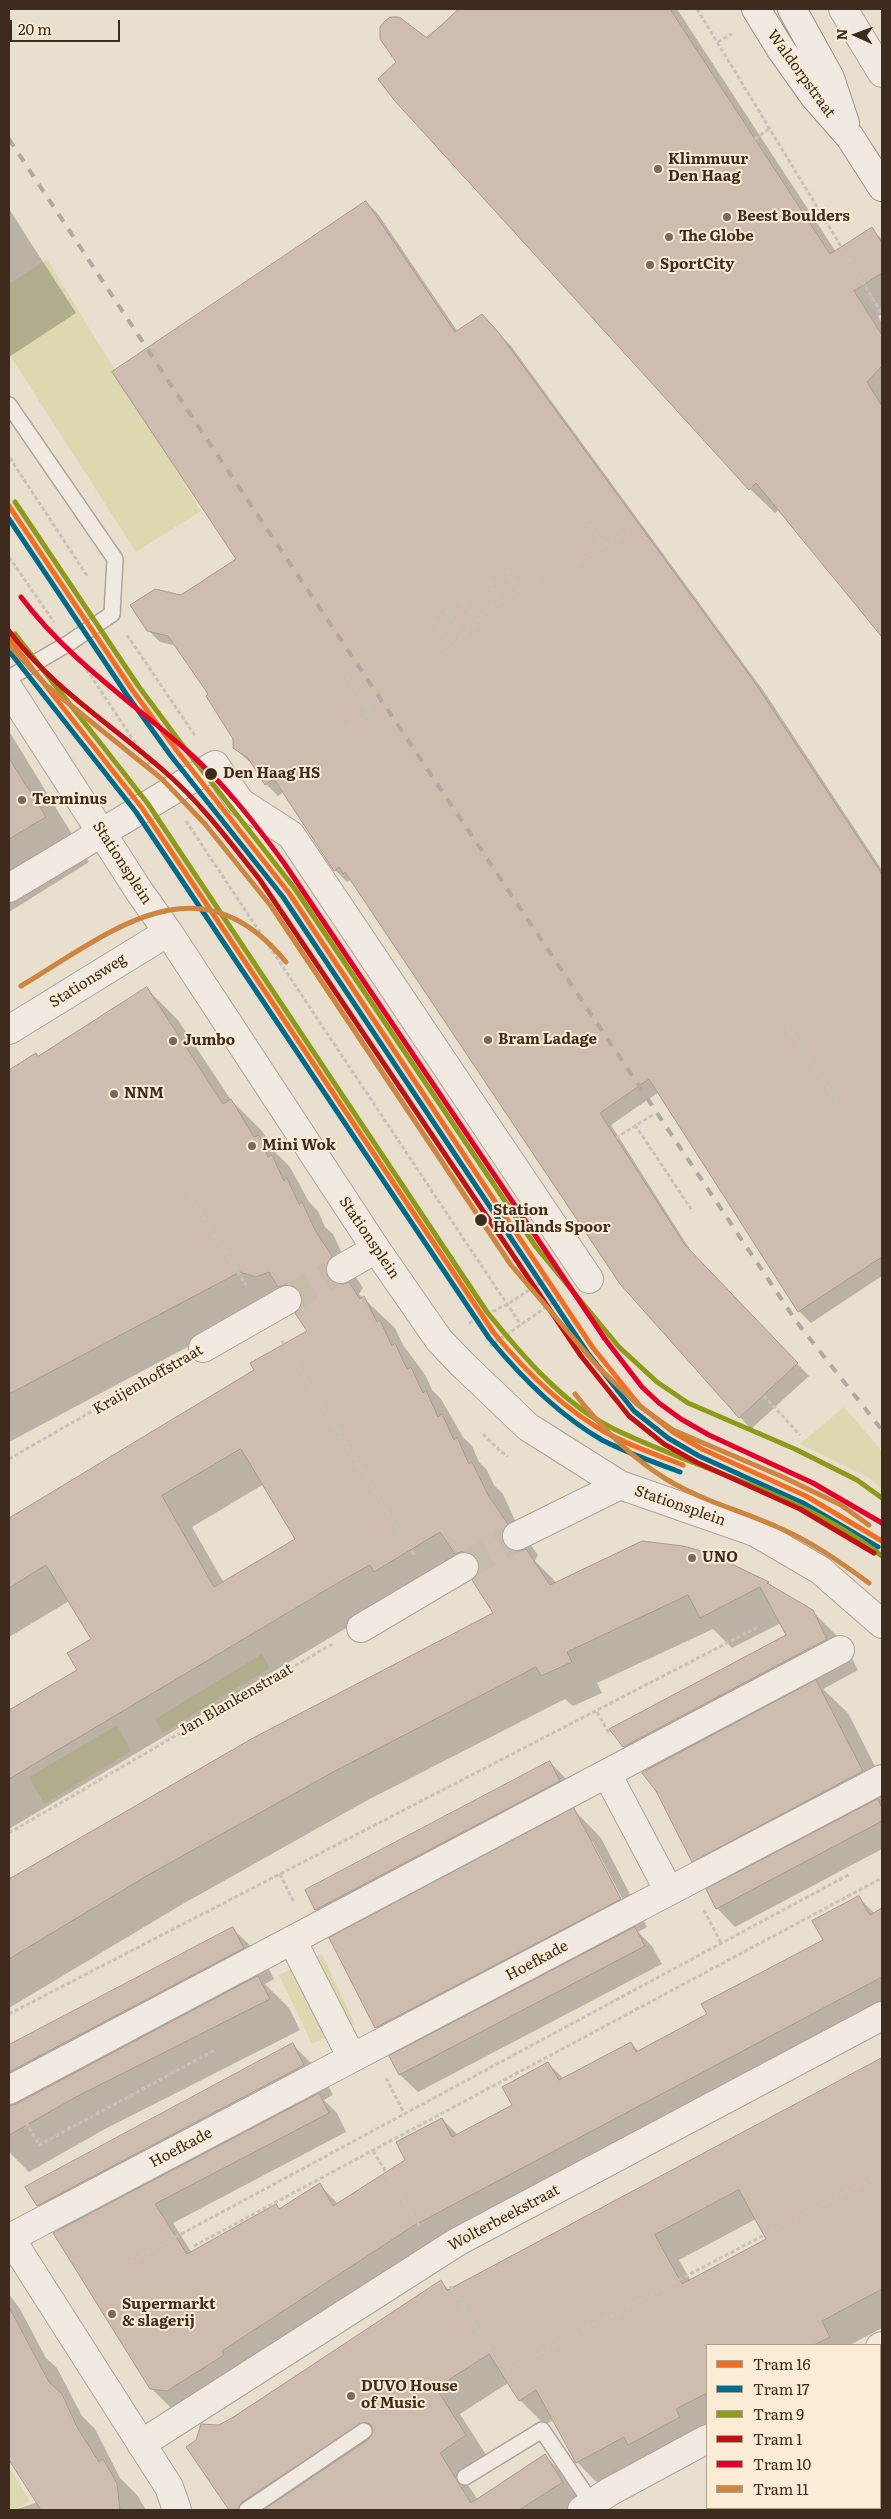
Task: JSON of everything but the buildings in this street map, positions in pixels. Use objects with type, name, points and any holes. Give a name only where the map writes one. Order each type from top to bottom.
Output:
[{"type":"street","name":"Waldorpstraat","points":[[756,9],[814,96],[850,137],[882,187]]},
{"type":"street","name":"Waldorpstraat","points":[[792,9],[830,78],[850,137]]},
{"type":"street","points":[[843,9],[882,73]]},
{"type":"street","name":"Stationsplein","points":[[9,689],[139,891],[168,932],[376,1249],[439,1340],[528,1427],[620,1485],[755,1532],[820,1570],[882,1624]]},
{"type":"street","points":[[9,888],[215,765],[240,802],[291,836],[582,1269]]},
{"type":"street","name":"Stationsweg","points":[[9,1030],[168,932]]},
{"type":"street","points":[[341,1269],[376,1249]]},
{"type":"street","name":"Kraijenhoffstraat","points":[[203,1348],[276,1306]]},
{"type":"street","points":[[517,1536],[620,1485]]},
{"type":"street","points":[[360,1628],[464,1567]]},
{"type":"street","points":[[9,2090],[840,1650]]},
{"type":"street","points":[[607,1774],[669,1891]]},
{"type":"street","name":"Hoefkade","points":[[177,2510],[169,2487],[9,2237],[882,1779]]},
{"type":"street","points":[[292,1940],[361,2053]]},
{"type":"street","name":"Wolterbeekstraat","points":[[141,2444],[457,2242],[882,2016]]},
{"type":"street","points":[[600,2504],[706,2440]]},
{"type":"lane","points":[[9,405],[115,559],[112,614],[70,644],[9,678]]},
{"type":"lane","points":[[465,2476],[542,2430],[600,2504]]},
{"type":"lane","points":[[247,2510],[364,2431]]},
{"type":"path","points":[[697,9],[882,314]]},
{"type":"path","points":[[755,139],[770,128]]},
{"type":"path","points":[[584,518],[604,546]]},
{"type":"path","points":[[577,563],[635,526]]},
{"type":"path","points":[[9,557],[70,644],[521,1325]]},
{"type":"path","points":[[506,570],[519,591]]},
{"type":"path","points":[[433,660],[452,648],[486,611],[541,578]]},
{"type":"path","points":[[489,582],[501,602]]},
{"type":"path","points":[[462,600],[476,622]]},
{"type":"path","points":[[446,611],[463,635]]},
{"type":"path","points":[[432,620],[452,648]]},
{"type":"path","points":[[347,676],[371,712],[348,728]]},
{"type":"path","points":[[367,705],[378,698]]},
{"type":"path","points":[[787,1027],[842,1107]]},
{"type":"path","points":[[616,1138],[654,1114]]},
{"type":"path","points":[[636,1126],[692,1212]]},
{"type":"path","points":[[189,1195],[276,1306],[432,1586]]},
{"type":"path","points":[[439,1340],[508,1304],[582,1269]]},
{"type":"path","points":[[462,1364],[521,1325],[582,1269]]},
{"type":"path","name":"Kraijenhoffstraat","points":[[9,1459],[203,1348]]},
{"type":"path","points":[[764,1396],[800,1435]]},
{"type":"path","points":[[9,2014],[758,1627]]},
{"type":"path","name":"Jan Blankenstraat","points":[[9,1833],[360,1628]]},
{"type":"path","points":[[118,2268],[850,1874]]},
{"type":"path","points":[[194,2246],[882,1878]]},
{"type":"path","points":[[26,2122],[38,2145],[215,2050]]},
{"type":"path","points":[[361,2053],[404,2113]]},
{"type":"path","points":[[373,2151],[418,2223]]},
{"type":"path","points":[[451,2288],[504,2372],[882,2173]]},
{"type":"path","points":[[878,2175],[882,2184]]},
{"type":"shaded area","points":[[47,259],[201,511],[136,552],[9,354],[9,284]]},
{"type":"shaded area","points":[[844,1407],[882,1451],[882,1489],[868,1477],[800,1444]]},
{"type":"shaded area","points":[[262,1654],[270,1668],[163,1733],[155,1719]]},
{"type":"shaded area","points":[[117,1725],[131,1751],[44,1804],[29,1777]]},
{"type":"shaded area","points":[[322,1954],[355,2024],[312,2044],[279,1975]]},
{"type":"shaded area","points":[[9,2467],[30,2501],[15,2510],[9,2510]]},
{"type":"tunnel","points":[[287,1300],[341,1269]]},
{"type":"tunnel","points":[[464,1567],[517,1536]]},
{"type":"railway","points":[[9,139],[200,429],[796,1321],[882,1430]]},
{"type":"tram line","name":"9","points":[[15,502],[139,687],[295,889],[536,1247],[619,1347],[657,1382],[688,1403],[795,1449],[857,1480],[882,1498]]},
{"type":"tram line","name":"16","points":[[9,506],[133,691],[177,751],[289,893],[593,1348],[640,1406],[673,1432],[702,1449],[806,1496],[882,1541]]},
{"type":"tram line","name":"17","points":[[9,519],[127,695],[171,756],[283,897],[587,1352],[634,1411],[668,1438],[699,1456],[803,1503],[878,1547]]},
{"type":"tram line","name":"10","points":[[21,597],[39,619],[78,659],[199,762],[250,818],[284,863],[605,1339],[642,1387],[659,1403],[681,1419],[709,1435],[813,1483],[882,1523]]},
{"type":"tram line","name":"1","points":[[9,631],[63,688],[178,783],[238,851],[260,880],[581,1356],[629,1416],[664,1444],[696,1462],[800,1509],[874,1553]]},
{"type":"tram line","name":"9","points":[[15,634],[148,804],[487,1312],[528,1360],[576,1406],[612,1428],[646,1444],[785,1499],[851,1534],[882,1556]]},
{"type":"tram line","name":"16","points":[[9,639],[142,808],[494,1333],[545,1388],[589,1422],[624,1442],[683,1465]]},
{"type":"tram line","name":"11","points":[[9,645],[47,686],[162,779],[205,824],[271,906],[511,1265],[599,1368],[638,1405],[673,1430],[783,1477],[841,1505],[869,1525]]},
{"type":"tram line","name":"17","points":[[9,651],[136,812],[489,1338],[514,1367],[570,1419],[602,1440],[680,1472]]},
{"type":"tram line","name":"11","points":[[21,986],[88,944],[121,926],[154,914],[187,908],[220,913],[253,930],[286,962]]},
{"type":"tram line","name":"11","points":[[575,1394],[617,1441],[640,1461],[666,1479],[692,1493],[761,1520],[812,1544],[869,1583]]},
{"type":"place","name":"Klimmuur Den Haag","points":[[658,169]]},
{"type":"place","name":"Beest Boulders","points":[[727,217]]},
{"type":"place","name":"The Globe","points":[[669,237]]},
{"type":"place","name":"SportCity","points":[[650,265]]},
{"type":"place","name":"Den Haag HS","points":[[211,774]]},
{"type":"place","name":"Terminus","points":[[22,800]]},
{"type":"place","name":"Bram Ladage","points":[[488,1040]]},
{"type":"place","name":"Jumbo","points":[[173,1041]]},
{"type":"place","name":"NNM","points":[[114,1094]]},
{"type":"place","name":"Mini Wok","points":[[252,1146]]},
{"type":"place","name":"Station Hollands Spoor","points":[[481,1220]]},
{"type":"place","name":"UNO","points":[[692,1558]]},
{"type":"place","name":"Supermarkt & slagerij","points":[[112,2314]]},
{"type":"place","name":"DUVO House of Music","points":[[351,2396]]}]
